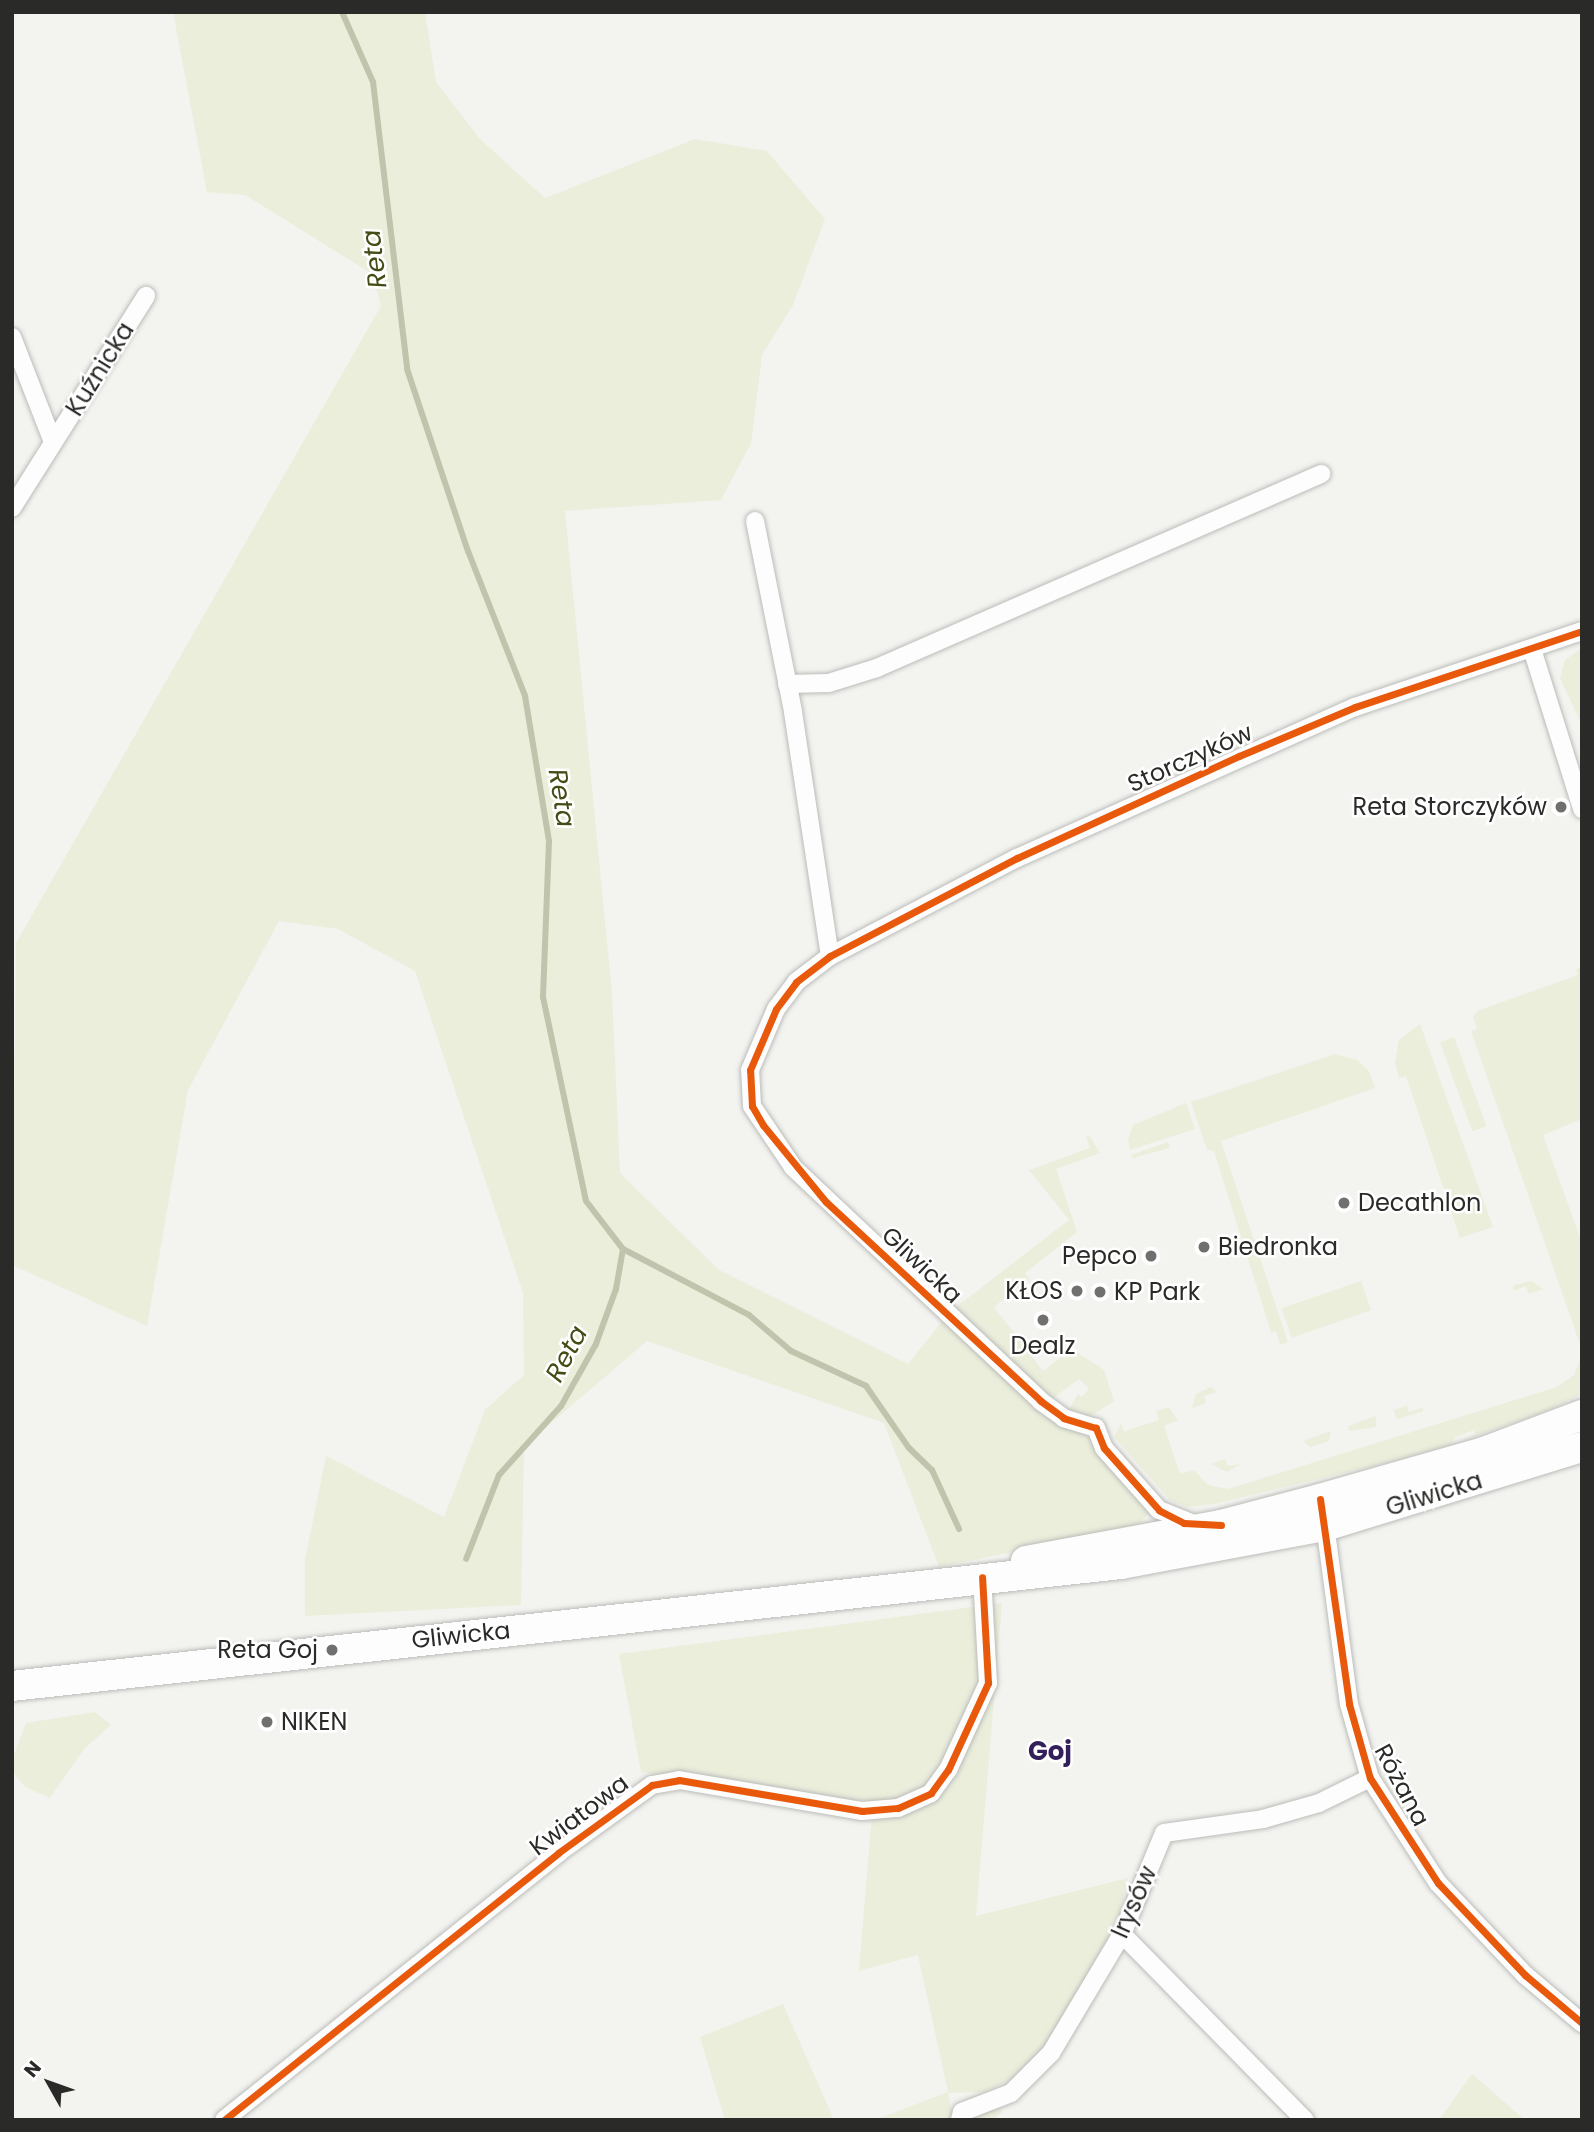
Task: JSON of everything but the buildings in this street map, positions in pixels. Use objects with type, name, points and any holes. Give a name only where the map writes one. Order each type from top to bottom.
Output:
[{"type":"main road","name":"Gliwicka","points":[[988,1576],[1014,1564],[1046,1555],[1221,1525],[1323,1513],[1582,1415]]},
{"type":"main road","name":"Gliwicka","points":[[12,1686],[988,1576],[1023,1577],[1121,1564],[1582,1447]]},
{"type":"street","name":"Kuźnicka","points":[[12,508],[146,296]]},
{"type":"street","name":"Kuźnicka","points":[[12,337],[53,442]]},
{"type":"street","points":[[787,684],[829,683],[877,668],[1322,474]]},
{"type":"street","points":[[755,521],[787,684],[830,956]]},
{"type":"street","name":"Storczyków","points":[[830,956],[1017,858],[1239,756],[1355,707],[1482,662],[1532,649],[1582,631]]},
{"type":"street","points":[[1532,649],[1582,809]]},
{"type":"street","name":"Gliwicka","points":[[830,956],[796,982],[776,1009],[750,1070],[752,1106],[762,1125],[826,1202],[1041,1401],[1063,1418],[1096,1428],[1104,1448],[1167,1517],[1196,1525],[1221,1525]]},
{"type":"street","name":"Różana","points":[[1323,1513],[1349,1704],[1370,1778],[1438,1883],[1476,1927],[1582,2023]]},
{"type":"street","name":"Kwiatowa","points":[[224,2120],[558,1853],[652,1786],[679,1780],[862,1811],[898,1808],[931,1793],[948,1770],[988,1683],[988,1576]]},
{"type":"street","name":"Irysów","points":[[960,2120],[962,2112],[1011,2093],[1051,2053],[1122,1934],[1164,1833],[1263,1819],[1319,1803],[1370,1778]]},
{"type":"street","points":[[1122,1934],[1305,2120]]},
{"type":"green space","points":[[173,12],[425,12],[436,82],[480,139],[545,198],[695,139],[767,151],[825,219],[793,305],[762,355],[751,443],[721,500],[565,511],[612,993],[620,1173],[719,1270],[908,1364],[944,1319],[1071,1428],[1091,1439],[1149,1513],[1137,1526],[939,1567],[884,1423],[647,1341],[524,1446],[521,1605],[305,1616],[305,1559],[326,1456],[444,1517],[485,1410],[524,1375],[523,1293],[415,971],[338,929],[279,921],[188,1090],[147,1326],[12,1265],[16,943],[381,306],[372,274],[245,195],[207,192]]},
{"type":"green space","points":[[1582,648],[1582,725],[1560,678],[1565,660]]},
{"type":"green space","points":[[1582,968],[1582,1119],[1543,1135],[1582,1243],[1582,1350],[1471,1031],[1477,1029],[1473,1017],[1477,1011],[1578,975],[1576,969]]},
{"type":"green space","points":[[1420,1024],[1493,1227],[1460,1238],[1406,1076],[1399,1078],[1395,1063],[1399,1040]]},
{"type":"green space","points":[[1454,1037],[1486,1126],[1472,1131],[1440,1042]]},
{"type":"green space","points":[[1335,1054],[1357,1060],[1369,1071],[1375,1088],[1221,1141],[1288,1342],[1280,1345],[1276,1331],[1271,1332],[1214,1151],[1207,1150],[1191,1102]]},
{"type":"green space","points":[[1186,1103],[1195,1129],[1130,1150],[1128,1139],[1133,1125]]},
{"type":"green space","points":[[1090,1136],[1100,1153],[1056,1169],[1077,1232],[1025,1273],[1029,1279],[994,1307],[1043,1371],[1072,1349],[1104,1370],[1114,1401],[1085,1420],[1068,1411],[1078,1394],[1082,1397],[1089,1389],[1079,1379],[1052,1399],[951,1311],[1069,1220],[1029,1170],[1090,1148],[1086,1137]]},
{"type":"green space","points":[[1168,1142],[1170,1148],[1132,1158],[1131,1155]]},
{"type":"green space","points":[[1361,1281],[1371,1310],[1292,1338],[1282,1308]]},
{"type":"green space","points":[[1531,1281],[1543,1289],[1529,1294],[1526,1286],[1513,1291],[1514,1285]]},
{"type":"green space","points":[[1582,1354],[1582,1394],[1551,1409],[1462,1441],[1476,1434],[1474,1430],[1455,1437],[1452,1444],[1402,1459],[1214,1504],[1188,1507],[1171,1501],[1114,1437],[1121,1423],[1124,1432],[1159,1420],[1156,1411],[1169,1407],[1178,1420],[1164,1426],[1180,1474],[1194,1470],[1208,1485],[1228,1489],[1557,1387],[1574,1375]]},
{"type":"green space","points":[[1211,1387],[1217,1392],[1204,1396],[1206,1403],[1192,1408],[1196,1394]]},
{"type":"green space","points":[[1407,1406],[1409,1412],[1423,1408],[1423,1411],[1397,1419],[1393,1410]]},
{"type":"green space","points":[[1376,1416],[1376,1427],[1350,1431],[1348,1426]]},
{"type":"green space","points":[[1331,1431],[1329,1441],[1310,1447],[1303,1441]]},
{"type":"green space","points":[[1225,1459],[1228,1466],[1241,1464],[1227,1472],[1211,1464]]},
{"type":"green space","points":[[1002,1603],[976,1916],[1128,1878],[1119,1918],[1080,1996],[1024,2074],[983,2092],[948,2093],[953,2116],[999,2107],[1002,2112],[992,2120],[875,2120],[948,2092],[918,1955],[859,1971],[873,1802],[641,1772],[619,1654]]},
{"type":"green space","points":[[95,1712],[111,1725],[84,1749],[50,1798],[25,1787],[12,1771],[12,1760],[26,1723]]},
{"type":"green space","points":[[783,2004],[834,2120],[725,2120],[700,2037]]},
{"type":"green space","points":[[1472,2074],[1525,2120],[1439,2120]]},
{"type":"waterway","name":"Reta","points":[[342,12],[373,82],[407,369],[468,551],[525,696],[549,841],[543,997],[586,1201],[623,1249],[616,1289],[596,1344],[561,1406],[499,1475],[466,1559]]},
{"type":"waterway","points":[[623,1249],[749,1315],[791,1351],[866,1386],[909,1448],[932,1470],[959,1529]]},
{"type":"cycle path","points":[[1221,1525],[1184,1523],[1159,1510],[1104,1448],[1096,1428],[1064,1418],[1041,1401],[826,1202],[763,1125],[752,1106],[750,1070],[776,1009],[796,982],[830,956],[1017,858],[1239,756],[1355,707],[1582,631]]},
{"type":"cycle path","points":[[1320,1499],[1349,1704],[1370,1778],[1438,1883],[1525,1975],[1582,2023]]},
{"type":"cycle path","points":[[224,2120],[558,1853],[652,1785],[679,1780],[862,1811],[898,1808],[931,1793],[948,1770],[988,1683],[982,1577]]},
{"type":"place","name":"Reta Storczyków","points":[[1561,807]]},
{"type":"place","name":"Decathlon","points":[[1344,1203]]},
{"type":"place","name":"Biedronka","points":[[1204,1247]]},
{"type":"place","name":"Pepco","points":[[1151,1256]]},
{"type":"place","name":"KŁOS","points":[[1077,1291]]},
{"type":"place","name":"KP Park","points":[[1100,1292]]},
{"type":"place","name":"Dealz","points":[[1043,1320]]},
{"type":"place","name":"Reta Goj","points":[[332,1650]]},
{"type":"place","name":"NIKEN","points":[[267,1722]]},
{"type":"district","name":"Goj","points":[[1050,1752]]}]
